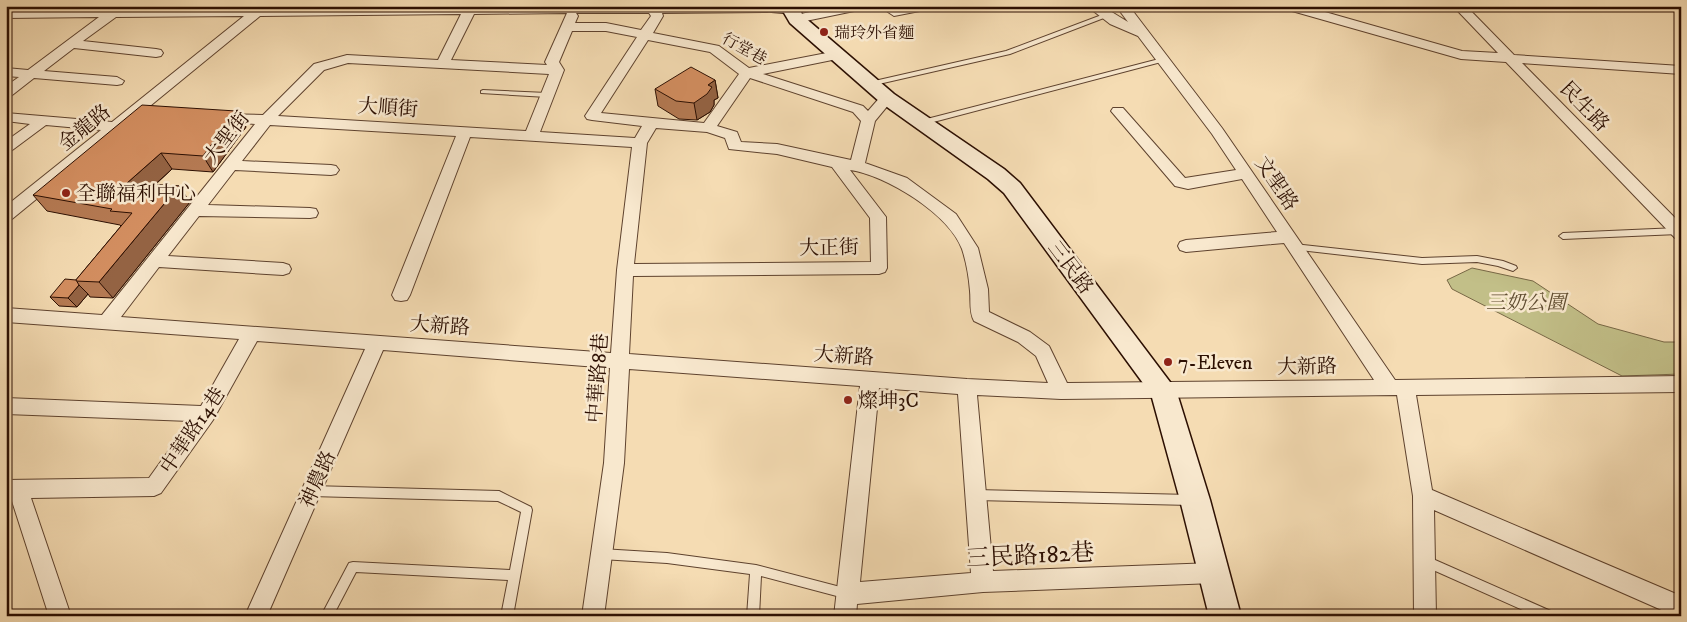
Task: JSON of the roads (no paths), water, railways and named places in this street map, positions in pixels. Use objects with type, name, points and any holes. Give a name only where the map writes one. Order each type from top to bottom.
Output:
[{"type":"main road","name":"三民路","points":[[791,11],[837,55],[887,98],[996,174],[1012,188],[1163,390],[1195,500],[1225,616]]},
{"type":"street","points":[[6,14],[52,10],[113,13],[368,9],[470,10],[516,8],[766,7],[791,11],[859,6]]},
{"type":"street","points":[[885,6],[894,12],[926,6]]},
{"type":"street","points":[[1093,6],[1144,34]]},
{"type":"street","points":[[1289,6],[1461,54],[1681,70]]},
{"type":"street","name":"民生路","points":[[1459,6],[1679,232]]},
{"type":"street","points":[[530,136],[557,70],[552,62],[567,27],[581,8]]},
{"type":"street","points":[[653,8],[657,16],[592,116],[708,128],[732,135],[734,146],[778,149],[857,166],[902,182],[950,218],[970,248],[979,289],[980,316],[1024,337],[1044,351],[1061,391]]},
{"type":"street","name":"文聖路","points":[[1129,8],[1144,34],[1217,131],[1291,242],[1398,387]]},
{"type":"street","points":[[442,64],[470,10]]},
{"type":"street","name":"金龍路","points":[[6,215],[257,12]]},
{"type":"street","points":[[6,93],[113,13]]},
{"type":"street","name":"行堂巷","points":[[567,27],[606,27],[714,49],[747,73],[858,108],[868,120]]},
{"type":"street","points":[[71,44],[156,53]]},
{"type":"street","points":[[708,128],[747,73],[837,55]]},
{"type":"street","name":"大聖街","points":[[107,322],[266,120],[318,67],[346,59],[557,70]]},
{"type":"street","points":[[6,72],[117,82]]},
{"type":"street","points":[[857,166],[868,120],[887,98]]},
{"type":"street","points":[[1118,111],[1184,184],[1244,174]]},
{"type":"street","points":[[135,112],[154,113]]},
{"type":"street","name":"大順街","points":[[200,116],[640,143]]},
{"type":"street","points":[[6,117],[116,127]]},
{"type":"street","points":[[6,148],[44,120]]},
{"type":"street","points":[[640,143],[651,123]]},
{"type":"street","points":[[401,295],[465,132]]},
{"type":"street","name":"中華路8巷","points":[[593,616],[614,463],[625,270],[640,143]]},
{"type":"street","name":"大正街","points":[[625,270],[879,268],[878,217],[837,163]]},
{"type":"street","points":[[231,165],[332,170]]},
{"type":"street","points":[[196,210],[310,213]]},
{"type":"street","points":[[1186,246],[1291,242]]},
{"type":"street","points":[[156,261],[284,269]]},
{"type":"street","name":"大新路","points":[[6,315],[967,387],[1061,391],[1681,384]]},
{"type":"street","name":"中華路14巷","points":[[60,616],[12,489],[154,487],[206,414],[252,333]]},
{"type":"street","name":"神農路","points":[[256,616],[377,343]]},
{"type":"street","points":[[845,616],[870,380]]},
{"type":"street","points":[[967,387],[982,582]]},
{"type":"street","points":[[1398,387],[1423,496],[1425,616]]},
{"type":"street","points":[[6,406],[206,414]]},
{"type":"street","points":[[1423,496],[1672,608]]},
{"type":"street","name":"三民路182巷","points":[[848,594],[982,582],[1214,573]]},
{"type":"lane","points":[[870,84],[1008,53],[1107,15]]},
{"type":"lane","points":[[922,123],[1163,60]]},
{"type":"lane","points":[[483,92],[547,94]]},
{"type":"lane","points":[[1563,236],[1679,232]]},
{"type":"lane","points":[[1291,242],[1420,261],[1477,258],[1497,261],[1513,268]]},
{"type":"lane","points":[[312,492],[499,496],[527,510],[507,616]]},
{"type":"lane","points":[[976,495],[1195,500]]},
{"type":"lane","points":[[600,554],[667,558],[756,570],[848,594]]},
{"type":"lane","points":[[1423,560],[1549,616]]},
{"type":"lane","points":[[327,616],[352,567],[514,575]]},
{"type":"lane","points":[[753,616],[756,570]]},
{"type":"place","name":"瑞玲外省麵","points":[[824,32]]},
{"type":"place","name":"全聯福利中心","points":[[66,193]]},
{"type":"place","name":"7-Eleven","points":[[1168,362]]},
{"type":"place","name":"燦坤3C","points":[[848,400]]},
{"type":"park label","name":"三奶公園","points":[[1526,302]]}]
